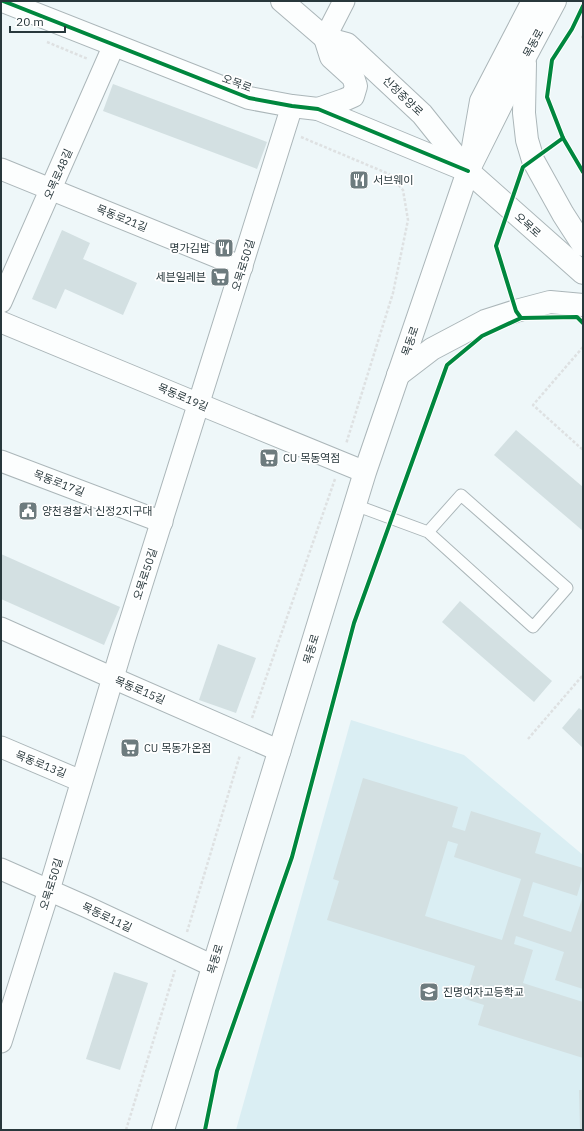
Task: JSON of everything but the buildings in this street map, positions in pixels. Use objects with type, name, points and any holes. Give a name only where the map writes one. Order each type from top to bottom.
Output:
[{"type":"main road","name":"오목로","points":[[3,1],[249,98],[318,109],[468,171],[583,273]]},
{"type":"main road","name":"신정중앙로","points":[[282,1],[325,38],[347,44],[422,114],[468,171]]},
{"type":"main road","name":"목동로","points":[[468,171],[481,101],[532,1]]},
{"type":"main road","name":"목동로","points":[[163,1130],[365,472],[468,171],[555,1]]},
{"type":"main road","points":[[318,109],[352,96],[356,86],[353,77],[331,57],[325,38]]},
{"type":"main road","points":[[525,57],[524,114],[527,140],[533,160],[563,214],[583,245]]},
{"type":"main road","points":[[398,375],[432,349],[485,321],[550,302],[583,305]]},
{"type":"street","points":[[325,38],[344,1]]},
{"type":"street","name":"오목로48길","points":[[1,302],[114,45]]},
{"type":"street","name":"오목로50길","points":[[1,1042],[5,1018],[49,890],[81,781],[292,106]]},
{"type":"street","name":"목동로21길","points":[[1,169],[242,267]]},
{"type":"street","name":"목동로19길","points":[[1,322],[365,472]]},
{"type":"street","name":"목동로17길","points":[[1,462],[162,522]]},
{"type":"street","name":"목동로15길","points":[[1,628],[280,750]]},
{"type":"street","name":"목동로13길","points":[[1,747],[81,781]]},
{"type":"street","name":"목동로11길","points":[[1,869],[213,966]]},
{"type":"lane","points":[[355,505],[428,532],[533,626],[567,588],[461,495],[428,532]]},
{"type":"path","points":[[126,1130],[246,736],[341,462],[393,292],[408,220],[403,190]]},
{"type":"path","points":[[583,347],[533,405],[583,450]]},
{"type":"path","points":[[528,739],[583,675]]},
{"type":"shaded area","name":"진명여자고등학교","points":[[351,720],[464,755],[583,855],[583,1130],[236,1130]]},
{"type":"cycle path","points":[[3,1],[249,98],[318,109],[468,171]]},
{"type":"cycle path","points":[[583,6],[572,29],[552,60],[547,97],[563,138],[583,172]]},
{"type":"cycle path","points":[[521,318],[516,311],[496,246],[523,167],[563,138]]},
{"type":"cycle path","points":[[205,1130],[217,1071],[292,857],[354,623],[447,365],[482,336],[521,318],[577,317],[583,323]]},
{"type":"place","name":"서브웨이","points":[[359,180]]},
{"type":"place","name":"명가김밥","points":[[224,248]]},
{"type":"place","name":"세븐일레븐","points":[[220,277]]},
{"type":"place","name":"CU 목동역점","points":[[269,458]]},
{"type":"place","name":"양천경찰서 신정2지구대","points":[[28,511]]},
{"type":"place","name":"CU 목동가온점","points":[[130,748]]},
{"type":"place","name":"진명여자고등학교","points":[[429,992]]}]
